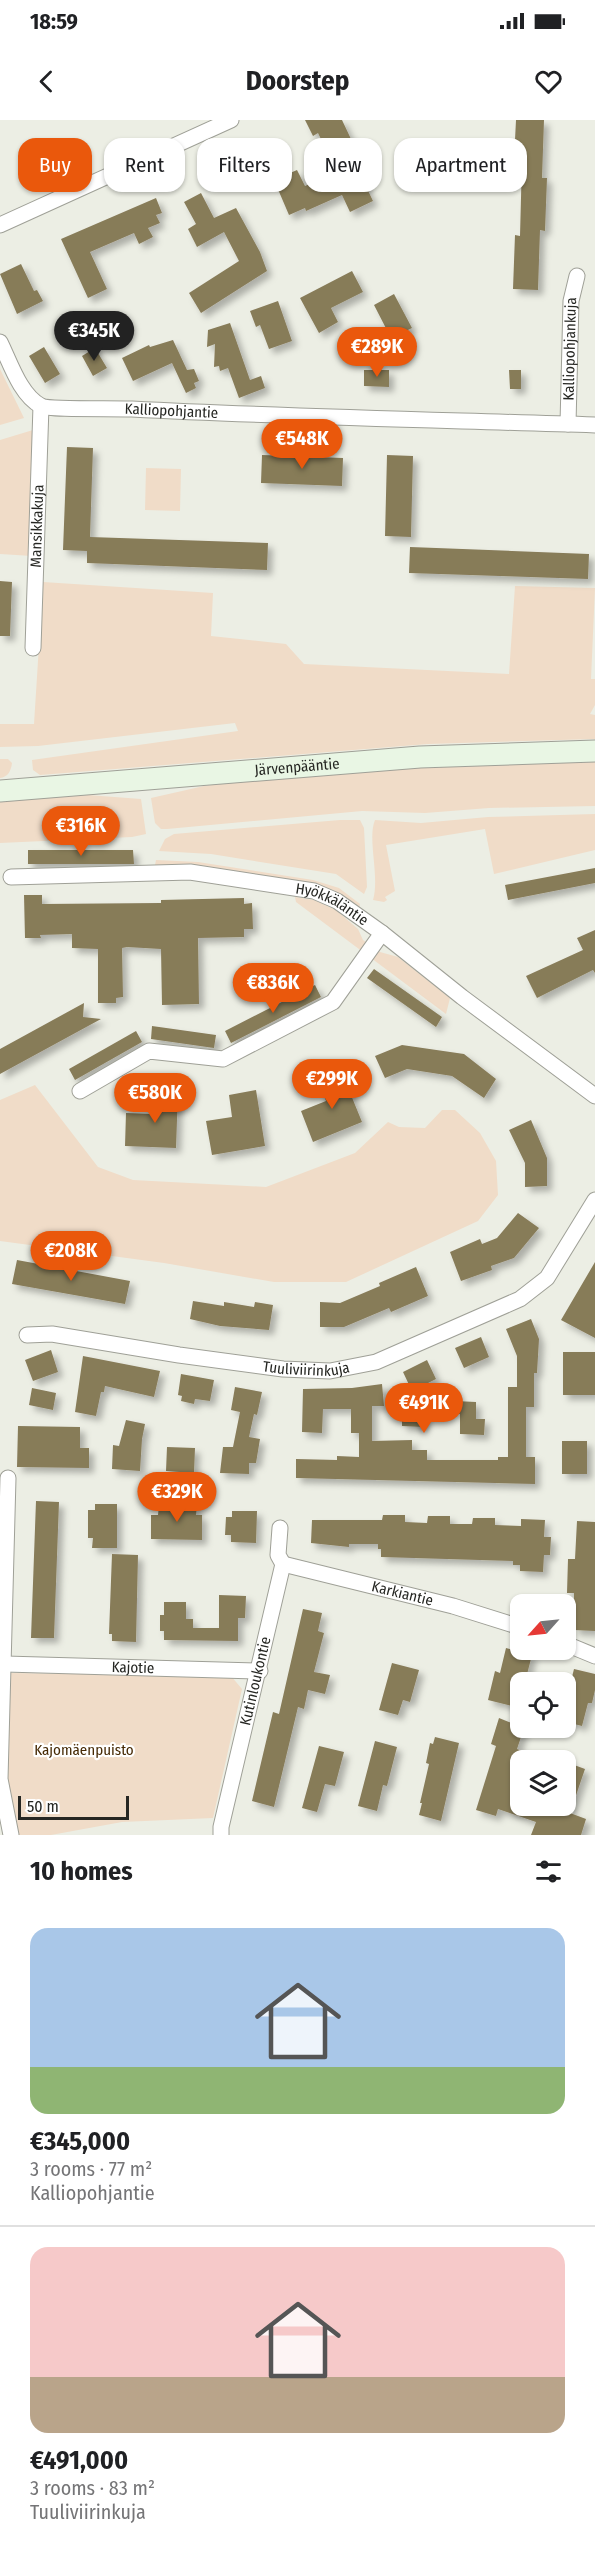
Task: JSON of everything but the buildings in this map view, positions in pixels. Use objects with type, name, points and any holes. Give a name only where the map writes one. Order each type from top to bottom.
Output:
[{"type":"main road","name":"Järvenpääntie","points":[[0,791],[420,757],[595,751]]},
{"type":"street","points":[[0,225],[231,120]]},
{"type":"street","name":"Kalliopohjankuja","points":[[568,423],[571,301],[577,276]]},
{"type":"street","points":[[0,342],[27,394],[41,406]]},
{"type":"street","name":"Kalliopohjantie","points":[[41,406],[595,425]]},
{"type":"street","name":"Mansikkakuja","points":[[33,648],[41,406]]},
{"type":"street","name":"Hyökkäläntie","points":[[11,877],[190,872],[314,891],[337,901],[382,933],[595,1096]]},
{"type":"street","points":[[80,1091],[148,1051],[223,1059],[333,1002],[382,933]]},
{"type":"street","name":"Tuuliviirinkuja","points":[[27,1335],[52,1334],[275,1369],[330,1371],[376,1362],[520,1299],[547,1278],[595,1200]]},
{"type":"street","points":[[8,1478],[5,1664],[0,1779],[11,1835]]},
{"type":"street","name":"Kutinloukontie","points":[[221,1835],[283,1564],[278,1555],[279,1528]]},
{"type":"street","name":"Karkiantie","points":[[283,1564],[453,1606],[510,1624]]},
{"type":"street","points":[[576,1648],[595,1656]]},
{"type":"street","name":"Kajotie","points":[[5,1664],[260,1671]]},
{"type":"green space","points":[[0,369],[24,418],[0,425]]},
{"type":"green space","points":[[33,430],[32,556],[0,554],[0,440]]},
{"type":"green space","points":[[146,468],[181,469],[180,511],[145,510]]},
{"type":"green space","points":[[43,582],[213,593],[211,636],[286,644],[304,664],[509,674],[515,586],[595,588],[591,679],[595,679],[595,705],[590,714],[595,715],[595,739],[428,744],[40,775],[33,770],[32,760],[238,731],[235,723],[38,746],[0,747],[0,724],[34,724]]},
{"type":"green space","points":[[0,759],[8,759],[12,763],[9,773],[0,778]]},
{"type":"green space","points":[[595,762],[595,806],[489,808],[425,813],[362,811],[161,829],[155,823],[151,798],[204,786],[250,780],[413,768]]},
{"type":"green space","points":[[88,795],[141,799],[146,834],[132,837],[0,843],[0,801]]},
{"type":"green space","points":[[595,814],[595,850],[494,874],[485,829],[386,845],[395,891],[385,897],[387,900],[384,902],[373,900],[375,880],[372,837],[375,820],[421,823],[488,817]]},
{"type":"green space","points":[[360,820],[364,828],[367,887],[364,894],[336,874],[211,854],[159,851],[165,839],[174,834]]},
{"type":"green space","points":[[156,860],[198,862],[313,880],[339,888],[360,904],[359,909],[335,891],[317,884],[199,865],[155,865]]},
{"type":"green space","points":[[295,897],[314,900],[336,910],[358,929],[363,940],[380,952],[398,957],[450,998],[446,1014],[296,902]]},
{"type":"green space","points":[[35,1085],[98,1167],[133,1180],[266,1187],[355,1153],[388,1122],[399,1127],[425,1128],[442,1110],[455,1110],[480,1133],[496,1161],[498,1195],[478,1221],[346,1282],[274,1282],[164,1263],[0,1241],[0,1100]]},
{"type":"green space","name":"Kajomäenpuisto","points":[[10,1673],[231,1676],[242,1689],[213,1818],[122,1822],[51,1835],[16,1835],[6,1778]]}]
